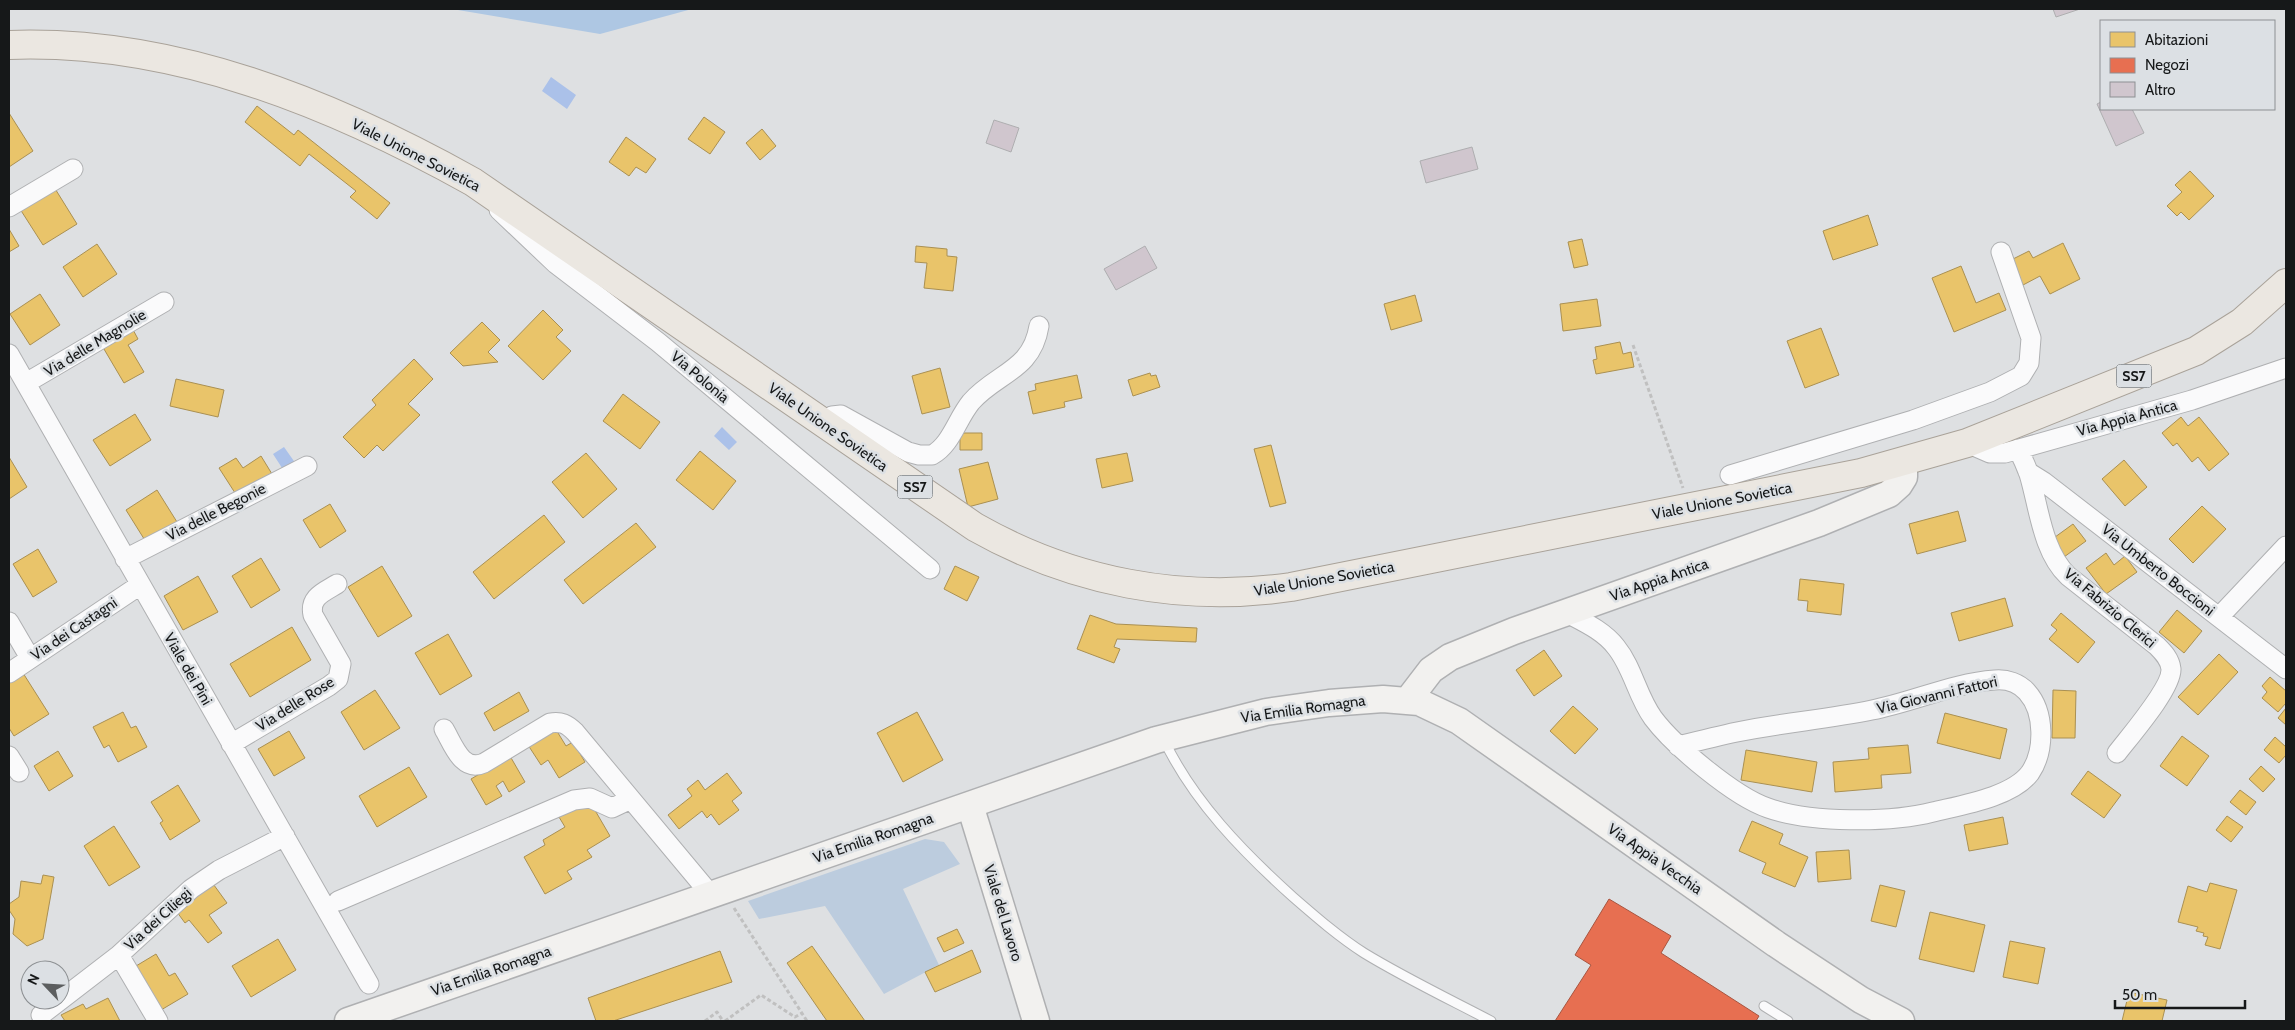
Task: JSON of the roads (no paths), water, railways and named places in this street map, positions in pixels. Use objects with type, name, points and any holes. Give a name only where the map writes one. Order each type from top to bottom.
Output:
[{"type":"main road","name":"Viale Unione Sovietica","points":[[9,46],[44,44],[85,47],[225,73],[273,89],[364,127],[473,182],[956,515],[1000,542],[1047,562],[1131,585],[1168,591],[1230,593],[1291,587],[1690,508],[1731,481],[1861,473],[1904,462]]},
{"type":"main road","name":"SS7","points":[[1904,462],[1967,443],[2207,345],[2249,317],[2286,283]]},
{"type":"main road","name":"Via Appia Antica","points":[[1408,700],[1423,679],[1445,660],[1514,631],[1820,524],[1889,494],[1899,485],[1904,477],[1904,462]]},
{"type":"main road","name":"Via Emilia Romagna","points":[[348,1021],[1163,738],[1240,717],[1284,708],[1382,699],[1408,700]]},
{"type":"main road","name":"Via Appia Vecchia","points":[[1408,700],[1429,706],[1459,720],[1776,944],[1861,1000],[1901,1021]]},
{"type":"main road","name":"Viale del Lavoro","points":[[970,804],[1036,1021]]},
{"type":"street","points":[[9,207],[73,169]]},
{"type":"street","name":"Via Polonia","points":[[473,182],[544,254],[658,342],[930,569]]},
{"type":"street","points":[[1731,481],[1913,420],[1984,394],[2021,376],[2029,363],[2031,338],[2001,252]]},
{"type":"street","name":"Via delle Magnolie","points":[[26,384],[164,302]]},
{"type":"street","points":[[823,424],[836,414],[847,417],[908,452],[919,455],[932,455],[946,443],[960,417],[975,398],[1028,356],[1034,344],[1039,326]]},
{"type":"street","name":"Viale dei Pini","points":[[9,354],[369,984]]},
{"type":"street","name":"Via Appia Antica","points":[[1967,443],[1994,454],[2018,449],[2183,403],[2286,368]]},
{"type":"street","name":"Via Fabrizio Clerici","points":[[2018,449],[2028,472],[2050,546],[2061,568],[2073,580],[2157,646],[2169,660],[2170,676],[2164,690],[2117,753]]},
{"type":"street","name":"Via delle Begonie","points":[[125,559],[307,466]]},
{"type":"street","name":"Via Umberto Boccioni","points":[[2028,472],[2044,482],[2286,668]]},
{"type":"street","points":[[2219,617],[2286,546]]},
{"type":"street","name":"Via delle Rose","points":[[231,744],[338,679],[341,664],[313,615],[312,607],[318,595],[337,584]]},
{"type":"street","name":"Via dei Castagni","points":[[9,673],[140,585]]},
{"type":"street","name":"Via Giovanni Fattori","points":[[1567,613],[1597,630],[1615,645],[1625,660],[1648,712],[1678,746],[1736,791],[1762,806],[1791,814],[1864,819],[1918,815],[1989,797],[2009,789],[2024,780],[2033,769],[2041,737],[2036,706],[2028,693],[2017,684],[1994,680],[1874,710],[1739,732],[1678,746]]},
{"type":"street","points":[[9,622],[30,658]]},
{"type":"street","points":[[444,729],[462,760],[474,765],[484,763],[546,725],[561,722],[575,732],[631,799],[717,893]]},
{"type":"street","points":[[9,756],[19,772]]},
{"type":"street","points":[[338,901],[574,800],[584,797],[590,798],[612,808],[631,799]]},
{"type":"street","name":"Via dei Ciliegi","points":[[41,1015],[119,955],[170,907],[201,882],[232,863],[285,836]]},
{"type":"street","points":[[119,955],[158,1021]]},
{"type":"lane","points":[[1163,738],[1175,764],[1210,811],[1256,863],[1322,922],[1363,952],[1491,1021]]},
{"type":"lane","points":[[1764,1006],[1788,1021]]}]
